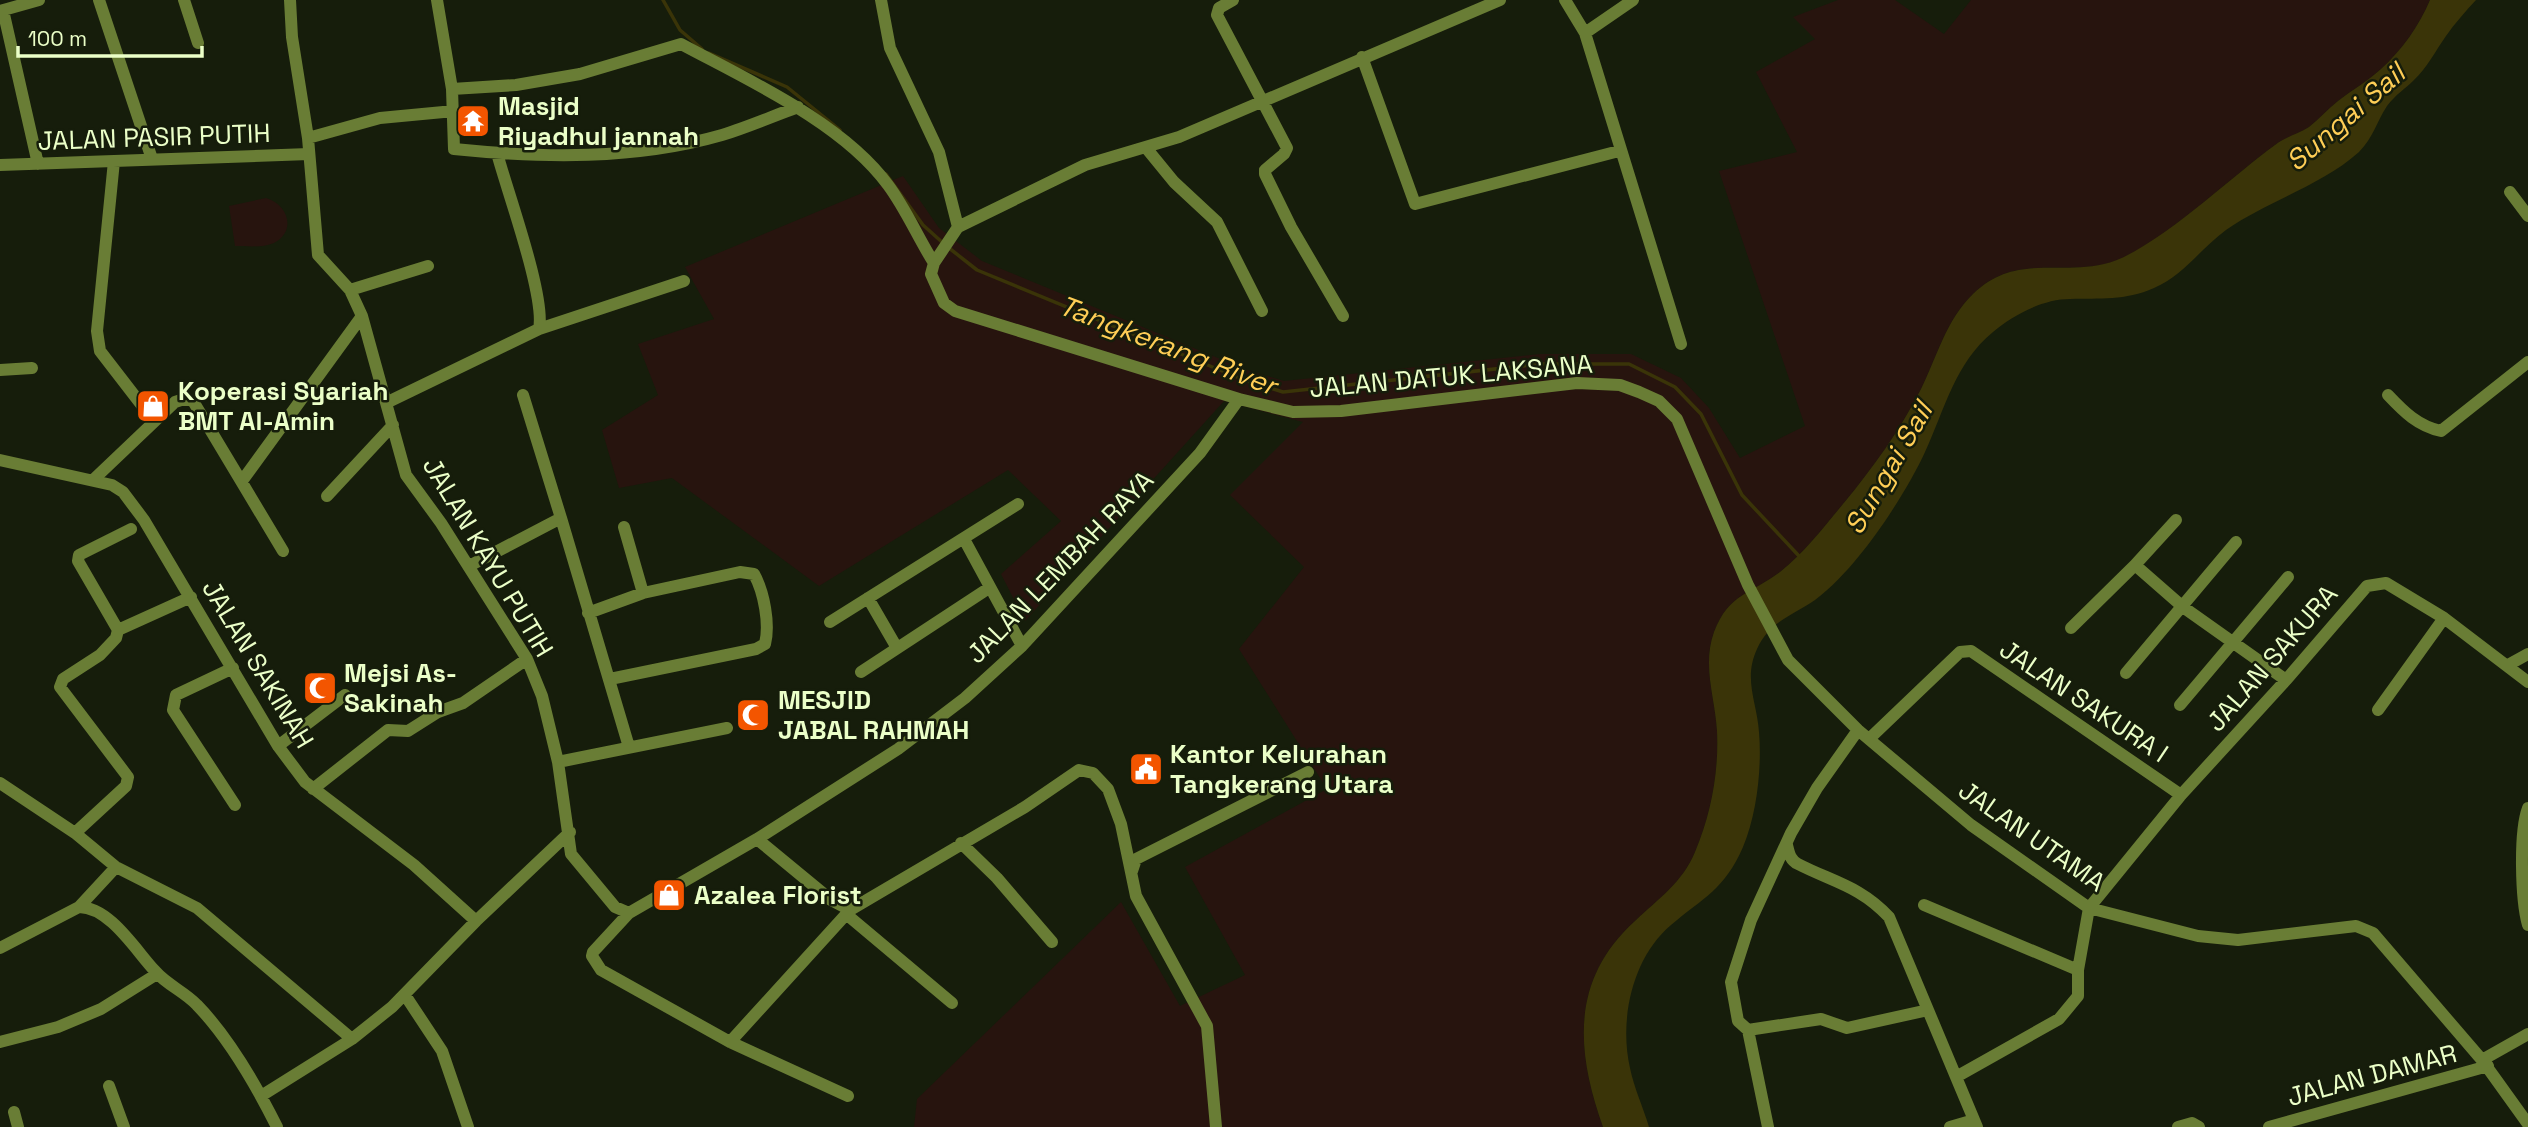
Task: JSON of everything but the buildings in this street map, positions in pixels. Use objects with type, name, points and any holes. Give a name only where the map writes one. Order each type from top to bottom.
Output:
[{"type":"street","points":[[38,164],[1,10],[40,0]]},
{"type":"street","points":[[99,0],[152,159]]},
{"type":"street","points":[[184,0],[198,43]]},
{"type":"street","name":"JALAN KAYU PUTIH","points":[[290,0],[308,138],[318,255],[350,290],[362,316],[388,402],[406,475],[469,566],[527,659],[542,696],[558,762],[570,832]]},
{"type":"street","points":[[438,0],[452,89],[454,149],[583,156],[663,146],[721,135],[798,107]]},
{"type":"street","points":[[881,0],[890,48],[939,152],[957,228]]},
{"type":"street","points":[[1233,0],[1219,8],[1217,15],[1287,148],[1284,154],[1267,168],[1265,174],[1296,237],[1343,316]]},
{"type":"street","points":[[452,89],[516,85],[580,74],[681,44],[798,107],[858,154],[888,184],[937,258],[957,228],[1085,165],[1147,149],[1264,102],[1362,57],[1500,0]]},
{"type":"street","points":[[1565,0],[1585,33],[1619,151],[1681,344]]},
{"type":"street","points":[[1585,33],[1633,0]]},
{"type":"street","points":[[1362,57],[1415,204],[1619,151]]},
{"type":"street","points":[[308,138],[380,118],[454,111]]},
{"type":"street","points":[[1147,149],[1174,182],[1217,222],[1262,311]]},
{"type":"street","points":[[497,153],[529,262],[540,330]]},
{"type":"street","name":"JALAN PASIR PUTIH","points":[[0,165],[309,154]]},
{"type":"street","points":[[114,161],[97,331],[100,351],[154,421]]},
{"type":"street","points":[[2510,192],[2528,216]]},
{"type":"street","name":"JALAN DATUK LAKSANA","points":[[937,258],[931,274],[936,290],[944,303],[955,311],[1239,399],[1293,412],[1341,411],[1577,383],[1620,385],[1640,392],[1659,401],[1677,419],[1748,585],[1773,636]]},
{"type":"street","points":[[350,290],[428,266]]},
{"type":"street","points":[[388,402],[540,330],[684,281]]},
{"type":"street","points":[[242,481],[362,316]]},
{"type":"street","points":[[2388,395],[2412,419],[2441,431],[2528,362]]},
{"type":"street","points":[[0,370],[32,368]]},
{"type":"street","points":[[523,395],[629,747]]},
{"type":"street","points":[[93,480],[175,402],[184,399],[192,401],[283,551]]},
{"type":"street","name":"JALAN LEMBAH RAYA","points":[[730,1042],[601,971],[592,956],[593,952],[629,913],[757,839],[898,749],[965,698],[1022,646],[1200,453],[1239,399]]},
{"type":"street","points":[[327,496],[393,425]]},
{"type":"street","name":"JALAN SAKINAH","points":[[0,460],[93,480],[123,492],[191,597],[278,746],[313,789],[414,865],[476,921]]},
{"type":"street","points":[[830,622],[1018,504]]},
{"type":"street","points":[[469,566],[561,518]]},
{"type":"street","points":[[2071,628],[2176,520]]},
{"type":"street","points":[[624,527],[643,593]]},
{"type":"street","points":[[118,630],[78,561],[79,555],[131,529]]},
{"type":"street","points":[[964,539],[1022,646]]},
{"type":"street","points":[[2126,673],[2236,542]]},
{"type":"street","points":[[2134,565],[2183,607],[2286,680]]},
{"type":"street","points":[[588,613],[643,593],[740,572],[754,575],[760,584],[768,634],[765,644],[756,649],[610,679]]},
{"type":"street","points":[[2180,705],[2288,577]]},
{"type":"street","name":"JALAN SAKURA","points":[[2089,908],[2180,794],[2286,680],[2367,586],[2386,583],[2444,618],[2528,682]]},
{"type":"street","points":[[860,672],[989,588]]},
{"type":"street","points":[[75,833],[126,786],[128,777],[60,687],[63,679],[109,646],[118,630],[191,597]]},
{"type":"street","points":[[868,598],[897,648]]},
{"type":"street","points":[[2378,710],[2444,618]]},
{"type":"street","name":"JALAN UTAMA","points":[[1773,636],[1788,660],[1858,730],[1971,825],[2089,908],[2198,936],[2238,940],[2356,926],[2373,933],[2392,951],[2485,1063],[2528,1124]]},
{"type":"street","name":"JALAN SAKURA I","points":[[1869,739],[1960,652],[1971,651],[2180,794]]},
{"type":"street","points":[[2508,666],[2528,654]]},
{"type":"street","points":[[313,789],[388,730],[408,731],[438,712],[463,703],[527,659]]},
{"type":"street","points":[[233,668],[176,695],[173,710],[235,805]]},
{"type":"street","points":[[278,746],[345,695]]},
{"type":"street","points":[[558,762],[727,728]]},
{"type":"street","points":[[1768,1127],[1748,1030],[1738,1021],[1731,982],[1751,920],[1787,845],[1817,788],[1858,730]]},
{"type":"street","points":[[848,1096],[730,1042],[848,912],[1079,771],[1093,773],[1108,789],[1121,824],[1142,909],[1207,1026],[1216,1127]]},
{"type":"street","points":[[1132,875],[1136,859],[1308,772]]},
{"type":"street","points":[[0,783],[75,833],[116,867],[197,908],[352,1039]]},
{"type":"street","points":[[2528,808],[2522,883],[2523,908],[2528,925]]},
{"type":"street","points":[[570,832],[571,854],[615,908],[629,913]]},
{"type":"street","points":[[261,1096],[352,1039],[405,995],[476,921],[570,832]]},
{"type":"street","points":[[757,839],[848,912],[952,1003]]},
{"type":"street","points":[[961,843],[997,877],[1052,942]]},
{"type":"street","points":[[1787,845],[1789,855],[1796,863],[1849,885],[1874,901],[1889,917],[1976,1123],[1950,1127]]},
{"type":"street","points":[[0,948],[79,906],[116,867]]},
{"type":"street","points":[[1924,905],[2078,970]]},
{"type":"street","points":[[79,906],[107,920],[158,974],[197,1005],[261,1096],[276,1127]]},
{"type":"street","points":[[1956,1077],[2059,1019],[2078,996],[2078,970],[2089,908]]},
{"type":"street","points":[[0,1042],[58,1027],[90,1013],[158,974]]},
{"type":"street","points":[[405,995],[442,1051],[468,1127]]},
{"type":"street","points":[[1748,1030],[1821,1019],[1847,1028],[1928,1010]]},
{"type":"street","name":"JALAN DAMAR","points":[[2269,1127],[2485,1063],[2528,1034]]},
{"type":"street","points":[[109,1086],[124,1127]]},
{"type":"street","points":[[14,1112],[18,1127]]},
{"type":"street","points":[[2178,1127],[2192,1123],[2199,1127]]},
{"type":"shaded area","points":[[1838,0],[1895,0],[1944,34],[1971,0],[2430,0],[2409,37],[2376,73],[2309,127],[2275,145],[2192,212],[2145,245],[2105,264],[2036,268],[2004,274],[1973,294],[1949,327],[1904,419],[1865,477],[1797,557],[1727,609],[1714,632],[1709,657],[1717,731],[1717,762],[1710,808],[1701,838],[1684,873],[1614,944],[1599,967],[1589,992],[1584,1018],[1584,1044],[1587,1071],[1603,1127],[914,1127],[917,1099],[1121,902],[1180,1006],[1245,975],[1185,867],[1327,789],[1239,649],[1304,567],[1230,495],[1303,422],[1224,401],[1025,621],[1001,574],[1061,521],[1008,470],[819,586],[672,478],[619,488],[602,430],[658,395],[638,344],[714,319],[685,267],[903,176],[939,228],[982,261],[1247,370],[1284,381],[1540,354],[1631,354],[1681,378],[1709,408],[1740,458],[1805,426],[1719,171],[1797,152],[1756,72],[1815,39],[1793,17]]},
{"type":"shaded area","points":[[266,198],[274,201],[284,212],[287,218],[286,232],[270,245],[235,246],[229,206]]},
{"type":"water","name":"Sungai Sail","points":[[2430,0],[2476,0],[2449,31],[2423,70],[2387,106],[2364,147],[2344,164],[2226,230],[2165,283],[2123,297],[2060,300],[2039,305],[2010,320],[1980,344],[1960,372],[1912,478],[1877,533],[1832,585],[1815,600],[1775,625],[1762,640],[1751,670],[1760,760],[1755,805],[1748,834],[1729,873],[1712,892],[1658,939],[1638,972],[1628,1010],[1627,1049],[1634,1083],[1649,1127],[1603,1127],[1587,1071],[1584,1044],[1584,1018],[1589,992],[1599,967],[1614,944],[1684,873],[1701,838],[1710,808],[1717,762],[1717,731],[1709,657],[1714,632],[1727,609],[1797,557],[1865,477],[1904,419],[1949,327],[1973,294],[2004,274],[2036,268],[2104,264],[2145,245],[2168,230],[2275,145],[2309,127],[2376,73],[2409,37]]},
{"type":"waterway","name":"Tangkerang River","points":[[663,0],[680,30],[702,49]]},
{"type":"waterway","name":"Tangkerang River","points":[[709,53],[787,87],[840,130]]},
{"type":"waterway","name":"Tangkerang River","points":[[886,174],[923,225],[943,243]]},
{"type":"waterway","name":"Tangkerang River","points":[[949,248],[977,270],[1244,380],[1283,392],[1541,364],[1629,364],[1675,387],[1701,414],[1742,495],[1799,556]]},
{"type":"place","name":"Masjid Riyadhul jannah","points":[[473,121]]},
{"type":"place","name":"Koperasi Syariah BMT Al-Amin","points":[[153,406]]},
{"type":"place","name":"Mejsi As- Sakinah","points":[[320,688]]},
{"type":"place","name":"MESJID JABAL RAHMAH","points":[[753,715]]},
{"type":"place","name":"Kantor Kelurahan Tangkerang Utara","points":[[1146,769]]},
{"type":"place","name":"Azalea Florist","points":[[669,895]]}]
